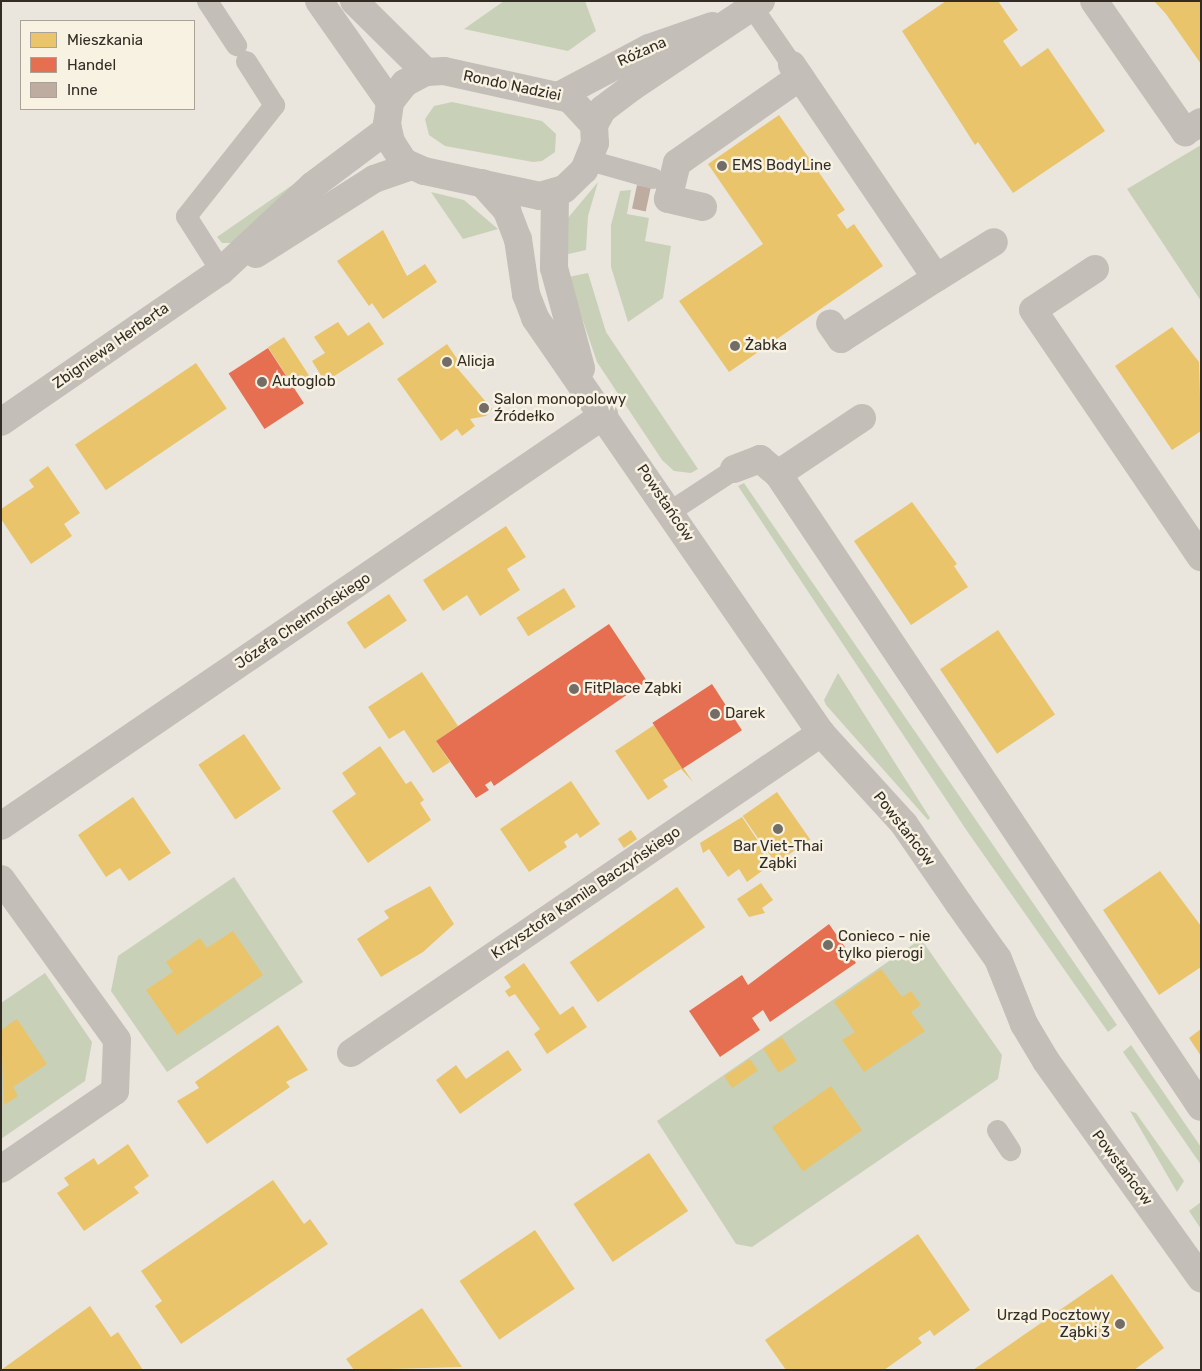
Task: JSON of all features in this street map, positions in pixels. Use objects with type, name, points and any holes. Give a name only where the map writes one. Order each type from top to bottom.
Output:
[{"type":"street","points":[[319,1],[390,102]]},
{"type":"street","points":[[354,1],[426,72],[405,84],[390,102],[388,129],[395,152],[411,166],[540,196],[555,194],[572,182],[589,160],[594,125]]},
{"type":"street","points":[[1094,1],[1185,132],[1201,122]]},
{"type":"street","name":"Różana","points":[[594,125],[603,109],[632,87],[674,63],[728,22],[756,4]]},
{"type":"street","name":"Różana","points":[[562,94],[668,39],[728,22]]},
{"type":"street","name":"Rondo Nadziei","points":[[426,72],[444,71],[562,94],[585,111],[594,125]]},
{"type":"street","points":[[703,207],[668,199],[677,163],[796,71],[936,278]]},
{"type":"street","name":"Zbigniewa Herberta","points":[[1,422],[221,270],[312,186],[388,129]]},
{"type":"street","name":"Zbigniewa Herberta","points":[[221,270],[265,251],[374,179],[411,166]]},
{"type":"street","name":"Powstańców","points":[[482,183],[507,210],[515,232],[526,294],[535,318],[588,391],[821,733],[922,850],[998,959],[1024,1024],[1046,1061],[1201,1278]]},
{"type":"street","name":"Powstańców","points":[[555,194],[554,268],[588,391]]},
{"type":"street","points":[[830,323],[841,340],[994,242]]},
{"type":"street","points":[[1096,269],[1033,310],[1201,557]]},
{"type":"street","name":"Józefa Chełmońskiego","points":[[1,826],[604,415]]},
{"type":"street","points":[[778,474],[862,418]]},
{"type":"street","points":[[734,469],[760,459],[778,474],[1201,1107]]},
{"type":"street","name":"Krzysztofa Kamila Baczyńskiego","points":[[351,1053],[821,733]]},
{"type":"street","points":[[1,879],[117,1040],[115,1091],[1,1168]]},
{"type":"lane","points":[[207,1],[274,104],[186,216],[221,270]]},
{"type":"lane","points":[[756,4],[796,71]]},
{"type":"lane","points":[[589,160],[653,178]]},
{"type":"lane","points":[[670,511],[734,469]]},
{"type":"lane","points":[[997,1130],[1010,1150]]},
{"type":"green space","points":[[504,1],[585,1],[596,31],[568,51],[464,29]]},
{"type":"green space","points":[[452,102],[542,121],[556,134],[555,152],[542,161],[533,162],[445,146],[429,135],[425,119],[434,106]]},
{"type":"green space","points":[[1201,145],[1201,301],[1127,189]]},
{"type":"green space","points":[[320,166],[266,218],[231,243],[222,243],[217,237]]},
{"type":"green space","points":[[598,182],[588,216],[586,250],[564,255],[567,219]]},
{"type":"green space","points":[[631,190],[627,214],[649,218],[645,241],[671,246],[663,298],[628,322],[611,267],[611,225],[620,191]]},
{"type":"green space","points":[[431,192],[464,200],[498,229],[463,239]]},
{"type":"green space","points":[[588,273],[606,332],[698,469],[691,473],[674,471],[662,460],[597,362],[568,277]]},
{"type":"green space","points":[[744,483],[1117,1025],[1108,1032],[967,831],[738,486]]},
{"type":"green space","points":[[838,673],[930,818],[928,820],[826,705],[824,700]]},
{"type":"green space","points":[[234,877],[303,982],[167,1072],[111,991],[118,956]]},
{"type":"green space","points":[[921,939],[1002,1055],[998,1079],[752,1247],[736,1244],[657,1121]]},
{"type":"green space","points":[[45,973],[92,1042],[85,1081],[1,1139],[1,1003]]},
{"type":"green space","points":[[1131,1045],[1201,1147],[1201,1165],[1123,1052]]},
{"type":"green space","points":[[1130,1111],[1136,1113],[1184,1181],[1177,1192]]},
{"type":"green space","points":[[1201,1202],[1201,1229],[1189,1211]]},
{"type":"building: Mieszkania","points":[[946,1],[998,1],[1018,30],[1003,41],[1021,67],[1048,48],[1105,131],[1013,193],[978,142],[975,145],[902,31]]},
{"type":"building: Mieszkania","points":[[1154,1],[1201,1],[1201,64],[1166,14]]},
{"type":"building: Mieszkania","points":[[779,115],[845,210],[837,215],[847,229],[854,224],[883,266],[729,372],[679,301],[763,244],[708,164]]},
{"type":"building: Mieszkania","points":[[383,230],[407,276],[425,264],[437,282],[383,319],[372,303],[369,306],[337,261]]},
{"type":"building: Mieszkania","points":[[338,322],[348,336],[369,322],[384,344],[325,382],[312,361],[325,353],[314,337]]},
{"type":"building: Mieszkania","points":[[1172,327],[1199,362],[1201,431],[1172,450],[1115,366]]},
{"type":"building: Mieszkania","points":[[284,337],[311,378],[295,388],[268,347]]},
{"type":"building: Mieszkania","points":[[447,344],[462,366],[458,369],[492,409],[486,416],[470,419],[475,426],[462,436],[457,429],[441,441],[397,379]]},
{"type":"building: Mieszkania","points":[[196,363],[227,409],[106,490],[75,445]]},
{"type":"building: Mieszkania","points":[[48,466],[80,513],[64,524],[72,536],[31,564],[1,519],[1,509],[34,487],[29,480]]},
{"type":"building: Mieszkania","points":[[912,502],[957,564],[954,566],[968,587],[911,625],[854,541]]},
{"type":"building: Mieszkania","points":[[506,526],[526,557],[507,569],[520,590],[480,616],[467,595],[443,611],[423,580]]},
{"type":"building: Mieszkania","points":[[564,588],[576,607],[528,636],[517,618]]},
{"type":"building: Mieszkania","points":[[389,594],[407,621],[365,649],[347,623]]},
{"type":"building: Mieszkania","points":[[998,630],[1055,715],[997,754],[940,669]]},
{"type":"building: Mieszkania","points":[[422,672],[458,726],[436,741],[450,762],[433,773],[404,730],[389,739],[368,707]]},
{"type":"building: Mieszkania","points":[[654,725],[693,782],[681,769],[663,780],[668,787],[648,800],[615,751]]},
{"type":"building: Mieszkania","points":[[244,734],[281,789],[235,819],[198,765]]},
{"type":"building: Mieszkania","points":[[380,746],[406,784],[411,781],[424,800],[420,803],[431,820],[368,863],[332,811],[356,794],[342,773]]},
{"type":"building: Mieszkania","points":[[571,781],[600,824],[580,838],[577,833],[564,842],[567,847],[529,872],[500,829]]},
{"type":"building: Mieszkania","points":[[777,792],[810,840],[776,864],[743,816]]},
{"type":"building: Mieszkania","points":[[133,797],[171,853],[129,881],[120,868],[106,877],[78,835]]},
{"type":"building: Mieszkania","points":[[742,817],[773,863],[747,882],[739,869],[728,877],[709,849],[703,853],[700,843]]},
{"type":"building: Mieszkania","points":[[631,830],[637,839],[624,848],[618,839]]},
{"type":"building: Mieszkania","points":[[1160,871],[1201,926],[1201,967],[1159,995],[1103,910]]},
{"type":"building: Mieszkania","points":[[761,883],[773,900],[762,908],[765,913],[749,917],[737,899]]},
{"type":"building: Mieszkania","points":[[430,886],[454,924],[423,952],[381,977],[357,939],[389,918],[384,911]]},
{"type":"building: Mieszkania","points":[[677,887],[705,927],[598,1002],[570,962]]},
{"type":"building: Mieszkania","points":[[233,931],[263,975],[177,1035],[146,990],[173,972],[166,962],[200,938],[207,948]]},
{"type":"building: Mieszkania","points":[[524,963],[560,1015],[573,1006],[587,1027],[547,1054],[534,1034],[540,1029],[515,994],[509,997],[505,991],[511,987],[504,977]]},
{"type":"building: Mieszkania","points":[[881,969],[902,997],[911,991],[921,1005],[911,1012],[925,1031],[864,1072],[842,1040],[855,1032],[834,1002]]},
{"type":"building: Mieszkania","points":[[17,1019],[47,1064],[13,1087],[18,1096],[4,1105],[1,1030]]},
{"type":"building: Mieszkania","points":[[278,1025],[308,1070],[286,1082],[290,1087],[207,1144],[177,1101],[199,1088],[195,1082]]},
{"type":"building: Mieszkania","points":[[1201,1029],[1201,1056],[1189,1038]]},
{"type":"building: Mieszkania","points":[[782,1037],[797,1061],[778,1072],[763,1049]]},
{"type":"building: Mieszkania","points":[[508,1050],[522,1070],[460,1114],[436,1080],[456,1065],[466,1079]]},
{"type":"building: Mieszkania","points":[[750,1059],[758,1071],[732,1088],[724,1076]]},
{"type":"building: Mieszkania","points":[[831,1086],[862,1130],[803,1172],[772,1127]]},
{"type":"building: Mieszkania","points":[[128,1144],[149,1176],[134,1187],[139,1193],[84,1231],[57,1193],[69,1185],[64,1178],[94,1158],[98,1165]]},
{"type":"building: Mieszkania","points":[[649,1153],[688,1211],[613,1262],[574,1204]]},
{"type":"building: Mieszkania","points":[[273,1180],[304,1224],[310,1219],[328,1244],[181,1344],[155,1306],[162,1301],[141,1271]]},
{"type":"building: Mieszkania","points":[[535,1230],[575,1289],[499,1340],[460,1281]]},
{"type":"building: Mieszkania","points":[[918,1234],[970,1310],[934,1336],[930,1330],[918,1338],[922,1343],[884,1370],[786,1370],[765,1340]]},
{"type":"building: Mieszkania","points":[[1112,1274],[1164,1348],[1134,1370],[973,1370]]},
{"type":"building: Mieszkania","points":[[90,1306],[111,1337],[118,1332],[143,1370],[1,1370]]},
{"type":"building: Mieszkania","points":[[422,1308],[462,1367],[354,1370],[346,1359]]},
{"type":"building: Handel","name":"Autoglob","points":[[268,348],[304,403],[265,429],[229,374]]},
{"type":"building: Handel","points":[[609,624],[647,681],[494,786],[491,781],[485,785],[489,790],[476,798],[436,741]]},
{"type":"building: Handel","points":[[712,684],[742,730],[682,769],[652,723]]},
{"type":"building: Handel","points":[[829,924],[856,963],[770,1022],[763,1010],[752,1018],[760,1030],[720,1057],[689,1011],[742,975],[748,985]]},
{"type":"building: Inne","points":[[637,185],[651,188],[646,211],[632,208]]},
{"type":"place","name":"EMS BodyLine","points":[[722,166]]},
{"type":"place","name":"Żabka","points":[[735,346]]},
{"type":"place","name":"Alicja","points":[[447,362]]},
{"type":"place","name":"Autoglob","points":[[262,382]]},
{"type":"place","name":"Salon monopolowy Źródełko","points":[[484,408]]},
{"type":"place","name":"FitPlace Ząbki","points":[[574,689]]},
{"type":"place","name":"Darek","points":[[715,714]]},
{"type":"place","name":"Bar Viet-Thai Ząbki","points":[[778,829]]},
{"type":"place","name":"Conieco - nie tylko pierogi","points":[[828,945]]},
{"type":"place","name":"Urząd Pocztowy Ząbki 3","points":[[1120,1324]]}]
